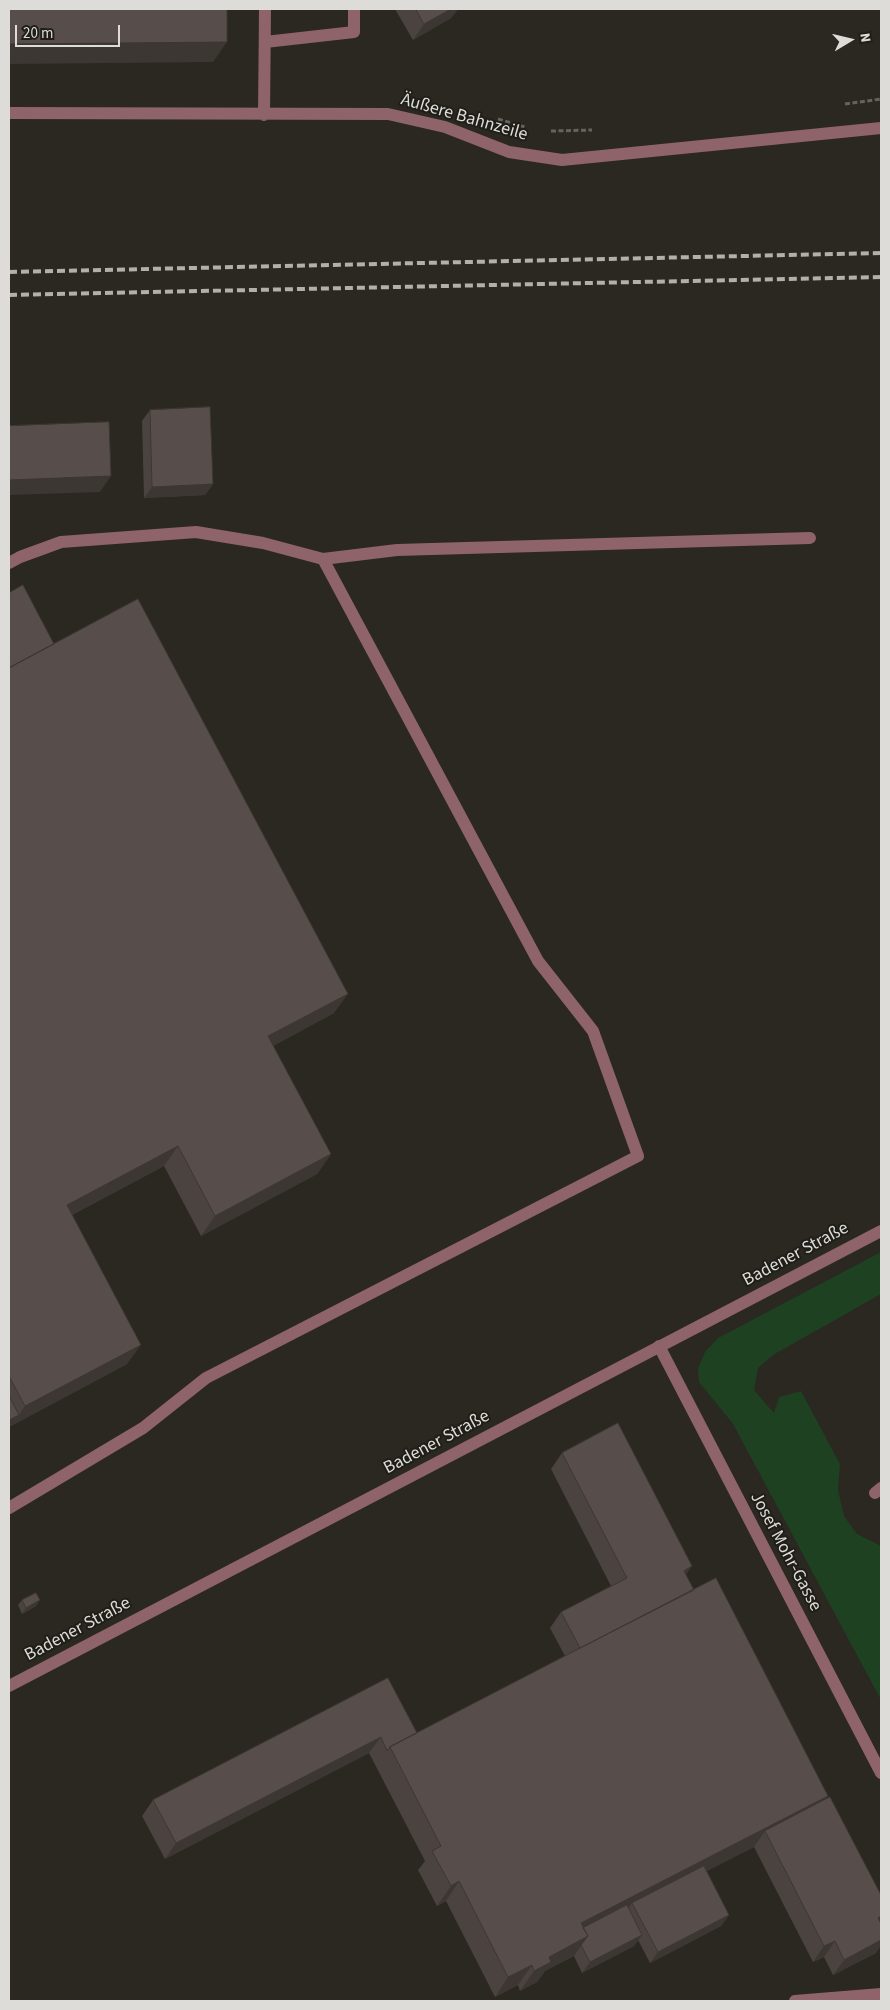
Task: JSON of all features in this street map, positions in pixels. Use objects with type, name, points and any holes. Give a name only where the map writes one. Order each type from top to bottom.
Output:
[{"type":"street","points":[[264,115],[265,9]]},
{"type":"street","points":[[264,42],[354,32],[354,9]]},
{"type":"street","name":"Äußere Bahnzeile","points":[[9,113],[388,114],[445,127],[509,152],[562,160],[880,128]]},
{"type":"street","points":[[9,563],[61,542],[196,532],[263,543],[323,559],[397,550],[810,538]]},
{"type":"street","points":[[9,1508],[143,1428],[206,1378],[638,1156],[593,1031],[538,961],[323,559]]},
{"type":"street","name":"Badener Straße","points":[[9,1686],[881,1231]]},
{"type":"street","name":"Josef Mohr-Gasse","points":[[659,1346],[881,1773]]},
{"type":"street","points":[[794,2001],[881,1994]]},
{"type":"green space","points":[[881,1252],[881,1294],[773,1355],[758,1368],[754,1390],[774,1413],[779,1397],[801,1391],[840,1464],[838,1490],[844,1516],[857,1534],[881,1546],[881,1700],[733,1424],[699,1382],[698,1368],[705,1352],[718,1338]]},
{"type":"building","points":[[9,9],[227,9],[227,42],[9,44]]},
{"type":"building","points":[[416,9],[451,9],[424,24]]},
{"type":"building","points":[[210,407],[213,484],[152,487],[150,410]]},
{"type":"building","points":[[109,422],[111,476],[9,480],[9,426]]},
{"type":"building","points":[[23,585],[54,644],[9,668],[9,593]]},
{"type":"building","points":[[138,599],[348,994],[268,1036],[331,1154],[215,1216],[178,1146],[67,1205],[141,1345],[25,1406],[9,1376],[9,668]]},
{"type":"building","points":[[9,1396],[19,1415],[9,1420]]},
{"type":"building","points":[[618,1423],[692,1566],[684,1571],[694,1590],[580,1648],[561,1612],[627,1578],[562,1453]]},
{"type":"building","points":[[716,1578],[828,1796],[581,1923],[588,1936],[549,1957],[551,1962],[534,1971],[532,1965],[508,1977],[459,1881],[451,1886],[432,1851],[441,1846],[390,1747]]},
{"type":"building","points":[[36,1593],[40,1600],[26,1608],[22,1600]]},
{"type":"building","points":[[388,1678],[417,1733],[390,1747],[387,1751],[381,1737],[176,1843],[153,1800]]},
{"type":"building","points":[[830,1797],[881,1895],[881,1916],[878,1918],[881,1924],[881,1940],[844,1960],[835,1941],[824,1946],[765,1831]]},
{"type":"building","points":[[704,1866],[729,1915],[658,1952],[632,1903]]},
{"type":"building","points":[[627,1905],[642,1935],[590,1962],[581,1945],[588,1936],[583,1928]]},
{"type":"railway","points":[[9,272],[881,253]]},
{"type":"railway","points":[[9,295],[881,277]]}]
